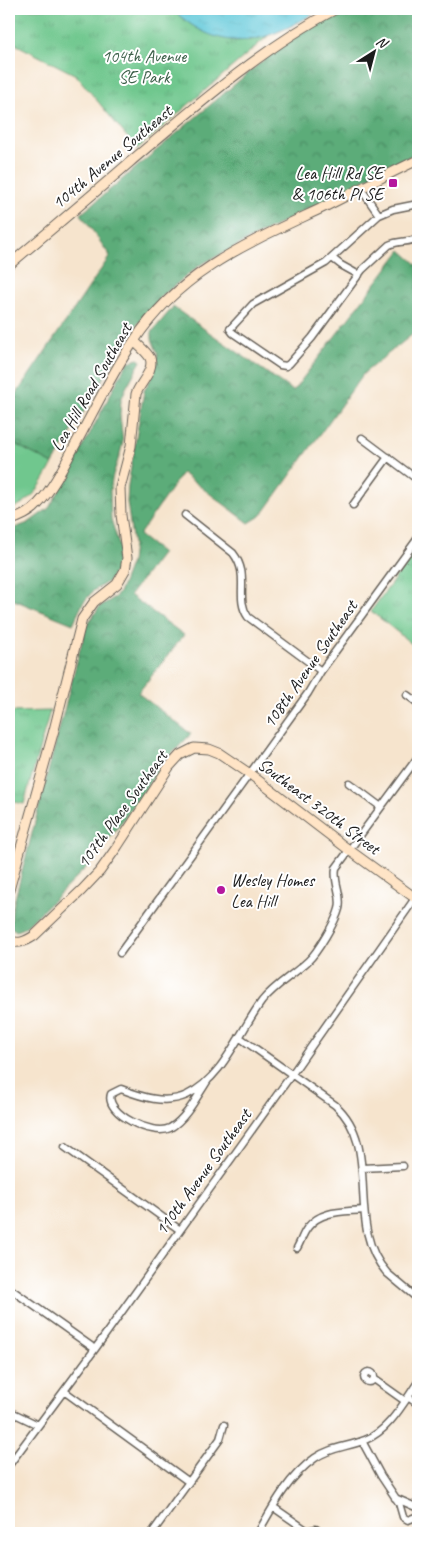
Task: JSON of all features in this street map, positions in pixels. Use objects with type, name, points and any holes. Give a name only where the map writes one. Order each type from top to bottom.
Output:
[{"type":"street","name":"104th Avenue Southeast","points":[[9,265],[173,126],[258,58],[296,32],[336,9]]},
{"type":"street","name":"Lea Hill Road Southeast","points":[[9,521],[20,517],[33,508],[54,483],[134,341],[169,297],[203,270],[242,246],[418,160]]},
{"type":"street","points":[[361,189],[380,215]]},
{"type":"street","points":[[418,204],[380,215],[326,263],[253,304],[230,329],[272,360],[286,366],[312,338],[359,275],[390,245],[418,238]]},
{"type":"street","points":[[332,258],[359,275]]},
{"type":"street","points":[[9,890],[54,730],[82,620],[94,602],[117,584],[125,570],[127,558],[121,515],[120,488],[131,446],[136,394],[138,387],[148,373],[151,362],[134,341]]},
{"type":"street","points":[[362,438],[418,480]]},
{"type":"street","points":[[353,505],[388,458]]},
{"type":"street","points":[[185,515],[238,559],[241,565],[244,612],[248,617],[321,671]]},
{"type":"street","name":"108th Avenue Southeast","points":[[120,953],[418,538]]},
{"type":"street","points":[[407,695],[418,703]]},
{"type":"street","name":"Southeast 320th Street","points":[[194,748],[214,750],[250,774],[349,850],[417,897]]},
{"type":"street","name":"107th Place Southeast","points":[[9,940],[19,943],[34,936],[87,885],[113,853],[168,767],[180,755],[194,748]]},
{"type":"street","points":[[208,1080],[186,1095],[178,1098],[167,1100],[153,1099],[121,1089],[111,1094],[109,1099],[111,1105],[134,1123],[153,1130],[171,1128],[188,1112],[253,1014],[274,987],[308,960],[318,947],[339,909],[339,895],[335,880],[336,868],[418,757]]},
{"type":"street","points":[[349,783],[382,807]]},
{"type":"street","name":"110th Avenue Southeast","points":[[9,1466],[95,1349],[417,897]]},
{"type":"street","points":[[239,1037],[292,1074],[346,1117],[355,1132],[362,1168],[363,1210],[371,1244],[383,1268],[418,1299]]},
{"type":"street","points":[[65,1147],[180,1230]]},
{"type":"street","points":[[362,1168],[403,1166]]},
{"type":"street","points":[[297,1248],[307,1228],[319,1218],[330,1213],[363,1210]]},
{"type":"street","points":[[9,1288],[95,1349]]},
{"type":"street","points":[[374,1380],[418,1404]]},
{"type":"street","points":[[258,1533],[273,1507],[298,1474],[316,1457],[333,1448],[371,1437],[383,1428],[418,1382]]},
{"type":"street","points":[[64,1391],[189,1482]]},
{"type":"street","points":[[9,1411],[38,1425]]},
{"type":"street","points":[[152,1533],[220,1439],[224,1425]]},
{"type":"street","points":[[362,1441],[405,1518],[408,1520],[418,1516]]},
{"type":"street","points":[[395,1498],[418,1508]]},
{"type":"street","points":[[273,1507],[309,1532],[316,1529],[322,1533]]},
{"type":"green space","name":"104th Avenue SE Park","points":[[9,9],[172,9],[200,30],[234,41],[268,36],[137,149],[76,75],[9,41]]},
{"type":"green space","points":[[345,9],[418,9],[418,152],[200,265],[163,295],[130,333],[53,464],[9,441],[9,405],[110,256],[81,214],[280,46],[308,27]]},
{"type":"green space","points":[[401,250],[418,265],[418,330],[364,373],[262,515],[249,523],[182,473],[139,535],[162,553],[130,595],[184,635],[138,693],[191,734],[164,762],[90,864],[28,925],[16,931],[11,927],[12,910],[86,626],[100,606],[114,598],[120,591],[131,562],[133,545],[127,502],[128,485],[144,391],[157,362],[158,354],[152,339],[152,332],[173,307],[293,391]]},
{"type":"green space","points":[[138,359],[141,361],[121,400],[120,415],[123,442],[110,491],[111,519],[120,548],[118,565],[109,581],[93,591],[83,603],[73,624],[9,598],[9,530],[28,523],[49,508],[122,372],[128,362]]},
{"type":"green space","points":[[9,441],[53,464],[36,492],[18,506],[9,510]]},
{"type":"green space","points":[[418,547],[418,649],[371,611]]},
{"type":"green space","points":[[50,711],[24,804],[9,801],[9,712]]},
{"type":"water","points":[[172,9],[321,9],[282,30],[263,37],[245,40],[227,39],[209,34],[191,24]]},
{"type":"place","name":"Lea Hill Rd SE & 106th Pl SE","points":[[393,183]]},
{"type":"place","name":"Wesley Homes Lea Hill","points":[[221,890]]}]
